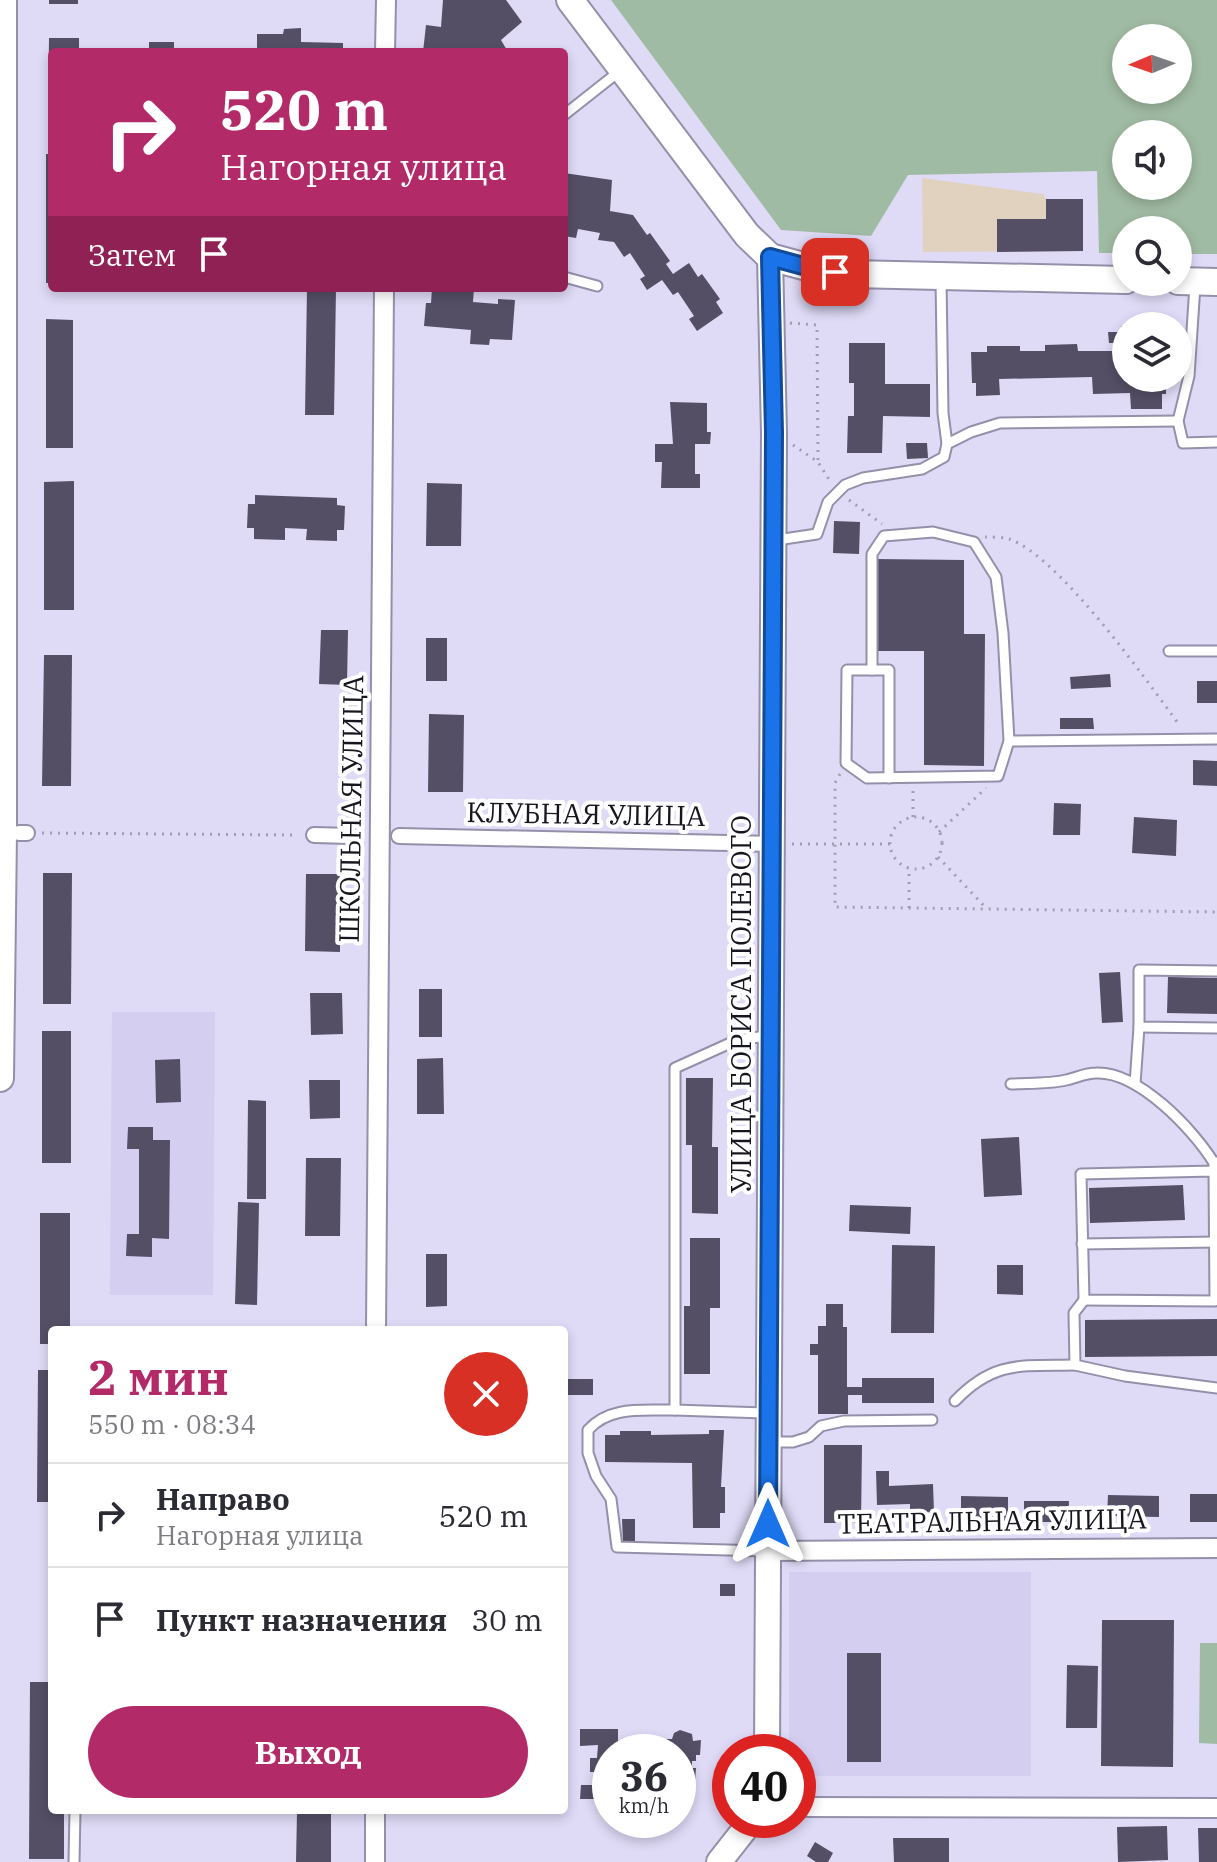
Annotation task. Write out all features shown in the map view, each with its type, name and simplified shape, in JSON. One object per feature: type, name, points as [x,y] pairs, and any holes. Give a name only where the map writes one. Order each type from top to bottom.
[{"type":"main road","points":[[0,1078],[3,0]]},
{"type":"main road","points":[[570,0],[747,235],[770,257],[818,270],[941,277],[1112,280]]},
{"type":"street","points":[[385,48],[386,0]]},
{"type":"street","name":"УЛИЦА БОРИСА ПОЛЕВОГО","points":[[767,1734],[774,433],[770,257]]},
{"type":"street","name":"ШКОЛЬНАЯ УЛИЦА","points":[[376,1326],[384,292]]},
{"type":"street","points":[[314,835],[352,836]]},
{"type":"street","name":"КЛУБНАЯ УЛИЦА","points":[[399,836],[772,844]]},
{"type":"street","name":"ТЕАТРАЛЬНАЯ УЛИЦА","points":[[768,1551],[1217,1548]]},
{"type":"street","points":[[816,1807],[1217,1808]]},
{"type":"street","points":[[375,1814],[375,1862]]},
{"type":"street","points":[[719,1862],[738,1838]]},
{"type":"lane","points":[[568,112],[623,68]]},
{"type":"lane","points":[[773,541],[817,534],[828,502],[845,485],[863,478],[922,469],[944,457],[947,444],[943,413],[941,277]]},
{"type":"lane","points":[[568,278],[597,286]]},
{"type":"lane","points":[[1197,281],[1189,376],[1178,421],[1183,443],[1217,442]]},
{"type":"lane","points":[[947,444],[1000,423],[1178,421]]},
{"type":"lane","points":[[872,670],[872,554],[884,536],[933,532],[974,542],[996,577],[1003,633],[1009,741],[998,776],[913,778],[889,778],[867,778],[846,763],[847,670],[872,670],[889,670],[889,778]]},
{"type":"lane","points":[[1169,651],[1217,651]]},
{"type":"lane","points":[[1009,741],[1217,739]]},
{"type":"lane","points":[[1135,1084],[1139,970],[1217,971]]},
{"type":"lane","points":[[1139,1027],[1217,1028]]},
{"type":"lane","points":[[675,1410],[675,1068],[737,1040],[771,1035]]},
{"type":"lane","points":[[1011,1084],[1064,1081],[1098,1072],[1117,1075],[1135,1084],[1198,1138],[1215,1165],[1215,1301],[1084,1300]]},
{"type":"lane","points":[[1075,1365],[1074,1313],[1084,1300],[1081,1174],[1215,1165]]},
{"type":"lane","points":[[1082,1244],[1216,1242]]},
{"type":"lane","points":[[955,1401],[985,1375],[1001,1368],[1075,1365],[1125,1376],[1217,1388]]},
{"type":"lane","points":[[768,1413],[615,1412],[604,1416],[588,1430],[588,1453],[596,1476],[611,1499],[617,1547],[768,1551]]},
{"type":"lane","points":[[768,1442],[793,1442],[809,1437],[821,1426],[844,1421],[932,1420]]},
{"type":"lane","points":[[74,1862],[75,1814]]},
{"type":"path","points":[[772,322],[817,325],[818,462]]},
{"type":"path","points":[[774,433],[818,462],[837,492],[898,535]]},
{"type":"path","points":[[965,540],[988,537],[1010,539],[1039,558],[1071,588],[1189,739]]},
{"type":"path","points":[[846,763],[835,783],[835,907],[1217,912]]},
{"type":"path","points":[[939,832],[998,776]]},
{"type":"path","points":[[913,778],[913,817]]},
{"type":"path","points":[[913,817],[931,822],[939,832],[942,840],[938,857],[926,867],[909,868],[896,859],[890,844],[899,823],[913,817]]},
{"type":"path","points":[[23,833],[314,835]]},
{"type":"path","points":[[772,844],[890,844]]},
{"type":"path","points":[[938,857],[987,909]]},
{"type":"path","points":[[909,868],[909,908]]},
{"type":"shaded area","points":[[922,178],[1043,194],[1046,199],[1083,199],[1083,251],[923,252]]},
{"type":"shaded area","points":[[112,1012],[215,1012],[213,1295],[110,1295]]},
{"type":"shaded area","points":[[789,1572],[1031,1572],[1031,1776],[816,1776],[816,1734],[789,1734]]},
{"type":"green space","points":[[611,0],[1217,0],[1217,254],[1192,254],[1192,216],[1112,216],[1112,253],[1099,253],[1097,171],[908,175],[871,236],[781,230]]},
{"type":"green space","points":[[1200,1643],[1217,1643],[1217,1744],[1199,1743]]},
{"type":"building","points":[[49,0],[78,0],[78,4],[49,4]]},
{"type":"building","points":[[443,0],[506,0],[522,22],[501,40],[506,48],[423,48],[426,25],[441,27]]},
{"type":"building","points":[[301,28],[301,42],[343,43],[343,48],[257,48],[257,34],[283,34],[284,29]]},
{"type":"building","points":[[49,38],[79,38],[79,48],[49,48]]},
{"type":"building","points":[[149,42],[174,42],[174,48],[149,48]]},
{"type":"building","points":[[46,154],[48,154],[48,283]]},
{"type":"building","points":[[568,174],[612,180],[610,211],[633,215],[670,261],[666,264],[673,274],[689,263],[698,277],[702,274],[720,299],[716,302],[723,313],[697,331],[689,319],[694,316],[678,292],[673,295],[662,280],[647,290],[640,279],[645,276],[630,253],[624,257],[614,242],[598,240],[600,233],[578,229],[576,238],[568,237]]},
{"type":"building","points":[[1046,199],[1083,199],[1083,251],[997,252],[997,219],[1046,219]]},
{"type":"building","points":[[307,292],[336,292],[334,415],[305,415]]},
{"type":"building","points":[[432,292],[474,292],[473,302],[498,304],[498,299],[515,300],[512,340],[490,339],[489,345],[470,344],[471,330],[424,326],[426,303],[431,303]]},
{"type":"building","points":[[46,319],[73,320],[73,448],[46,448]]},
{"type":"building","points":[[849,343],[885,343],[885,384],[930,384],[930,417],[883,416],[882,453],[847,453],[848,416],[854,416],[854,383],[849,383]]},
{"type":"building","points":[[1077,344],[1078,351],[1112,351],[1112,392],[1166,392],[1162,394],[1162,409],[1131,409],[1130,393],[1093,394],[1092,377],[999,379],[1000,395],[976,396],[976,383],[972,383],[971,352],[987,352],[987,346],[1020,346],[1020,351],[1045,351],[1045,345]]},
{"type":"building","points":[[670,402],[707,403],[710,444],[695,444],[695,474],[700,474],[700,488],[661,488],[662,462],[655,462],[655,444],[673,444]]},
{"type":"building","points":[[906,443],[927,443],[928,458],[907,459]]},
{"type":"building","points":[[74,481],[74,610],[44,610],[44,482]]},
{"type":"building","points":[[427,483],[462,484],[461,546],[426,546]]},
{"type":"building","points":[[255,495],[337,498],[337,505],[345,506],[344,530],[337,530],[337,541],[306,540],[307,529],[285,528],[285,540],[254,539],[254,528],[247,528],[248,504],[255,504]]},
{"type":"building","points":[[834,521],[860,522],[859,554],[833,553]]},
{"type":"building","points":[[876,559],[964,560],[964,634],[985,634],[984,766],[924,765],[924,651],[875,651]]},
{"type":"building","points":[[321,630],[348,630],[347,685],[319,684]]},
{"type":"building","points":[[426,638],[447,638],[447,681],[426,681]]},
{"type":"building","points":[[44,655],[72,655],[71,786],[42,786]]},
{"type":"building","points":[[1110,674],[1111,687],[1071,689],[1070,677]]},
{"type":"building","points":[[1197,681],[1217,681],[1217,703],[1197,703]]},
{"type":"building","points":[[429,714],[464,715],[463,792],[428,792]]},
{"type":"building","points":[[1060,718],[1093,718],[1094,729],[1060,729]]},
{"type":"building","points":[[1193,760],[1217,761],[1217,786],[1193,785]]},
{"type":"building","points":[[1054,803],[1081,804],[1080,835],[1053,835]]},
{"type":"building","points":[[1134,817],[1177,820],[1176,856],[1132,853]]},
{"type":"building","points":[[43,873],[72,873],[71,1004],[43,1004]]},
{"type":"building","points":[[306,874],[340,874],[340,952],[305,951]]},
{"type":"building","points":[[1120,972],[1123,1022],[1102,1023],[1099,973]]},
{"type":"building","points":[[1168,977],[1217,978],[1217,1014],[1167,1013]]},
{"type":"building","points":[[419,989],[442,989],[442,1037],[419,1037]]},
{"type":"building","points":[[310,993],[342,993],[343,1034],[311,1035]]},
{"type":"building","points":[[42,1031],[71,1031],[71,1163],[42,1163]]},
{"type":"building","points":[[443,1058],[444,1114],[417,1114],[417,1059]]},
{"type":"building","points":[[180,1059],[181,1102],[156,1103],[155,1060]]},
{"type":"building","points":[[686,1078],[713,1078],[712,1147],[718,1147],[718,1214],[692,1213],[692,1145],[686,1145]]},
{"type":"building","points":[[309,1080],[340,1080],[340,1118],[310,1119]]},
{"type":"building","points":[[248,1100],[266,1101],[266,1199],[247,1199]]},
{"type":"building","points":[[128,1127],[153,1127],[153,1140],[170,1140],[169,1239],[152,1238],[152,1257],[126,1256],[127,1234],[139,1234],[139,1149],[127,1149]]},
{"type":"building","points":[[1019,1137],[1022,1195],[984,1197],[981,1139]]},
{"type":"building","points":[[306,1158],[341,1158],[340,1236],[305,1236]]},
{"type":"building","points":[[1183,1185],[1185,1220],[1090,1223],[1089,1188]]},
{"type":"building","points":[[238,1202],[259,1203],[257,1305],[235,1304]]},
{"type":"building","points":[[850,1205],[911,1207],[910,1234],[849,1231]]},
{"type":"building","points":[[40,1213],[70,1213],[70,1326],[48,1326],[48,1344],[40,1344]]},
{"type":"building","points":[[690,1238],[720,1238],[720,1308],[710,1308],[710,1374],[684,1374],[684,1306],[690,1306]]},
{"type":"building","points":[[892,1245],[935,1246],[934,1333],[891,1333]]},
{"type":"building","points":[[426,1254],[447,1254],[447,1306],[426,1307]]},
{"type":"building","points":[[997,1265],[1023,1265],[1023,1295],[997,1294]]},
{"type":"building","points":[[826,1304],[843,1304],[843,1327],[847,1327],[847,1387],[862,1387],[862,1378],[934,1378],[934,1403],[862,1403],[862,1395],[848,1395],[848,1414],[818,1414],[818,1355],[810,1355],[810,1344],[818,1344],[818,1326],[826,1326]]},
{"type":"building","points":[[1217,1319],[1217,1356],[1085,1357],[1085,1320]]},
{"type":"building","points":[[38,1370],[48,1370],[48,1502],[37,1502]]},
{"type":"building","points":[[568,1379],[593,1379],[593,1395],[568,1395]]},
{"type":"building","points":[[709,1430],[724,1430],[721,1487],[725,1487],[725,1513],[720,1513],[720,1528],[693,1528],[692,1463],[605,1462],[605,1435],[620,1435],[620,1431],[651,1431],[651,1435],[709,1434]]},
{"type":"building","points":[[824,1445],[862,1445],[861,1523],[824,1523]]},
{"type":"building","points":[[876,1471],[889,1471],[889,1486],[933,1484],[934,1512],[910,1513],[910,1504],[877,1505]]},
{"type":"building","points":[[1190,1494],[1217,1494],[1217,1522],[1190,1522]]},
{"type":"building","points":[[1108,1495],[1159,1496],[1159,1517],[1107,1516]]},
{"type":"building","points":[[961,1496],[1008,1497],[1008,1521],[961,1520]]},
{"type":"building","points":[[1024,1501],[1069,1501],[1068,1522],[1024,1522]]},
{"type":"building","points":[[622,1519],[635,1519],[635,1543],[623,1543]]},
{"type":"building","points":[[720,1584],[735,1584],[735,1596],[720,1596]]},
{"type":"building","points":[[1102,1620],[1174,1620],[1173,1767],[1101,1766]]},
{"type":"building","points":[[847,1653],[881,1653],[881,1762],[847,1762]]},
{"type":"building","points":[[1067,1665],[1098,1666],[1097,1728],[1066,1728]]},
{"type":"building","points":[[30,1682],[48,1682],[48,1814],[64,1814],[64,1859],[29,1859]]},
{"type":"building","points":[[580,1729],[618,1729],[618,1734],[592,1734],[592,1745],[580,1746]]},
{"type":"building","points":[[701,1740],[700,1755],[696,1755],[696,1741]]},
{"type":"building","points":[[581,1785],[592,1785],[592,1799],[580,1799]]},
{"type":"building","points":[[297,1814],[331,1814],[331,1862],[296,1862]]},
{"type":"building","points":[[1167,1826],[1168,1860],[1118,1862],[1117,1827]]},
{"type":"building","points":[[1198,1828],[1217,1828],[1217,1862],[1199,1862]]},
{"type":"building","points":[[893,1838],[949,1838],[949,1862],[894,1862]]},
{"type":"building","points":[[815,1842],[833,1853],[828,1862],[816,1862],[807,1856]]},
{"type":"route","points":[[768,1524],[774,433],[770,257],[835,272]]}]
